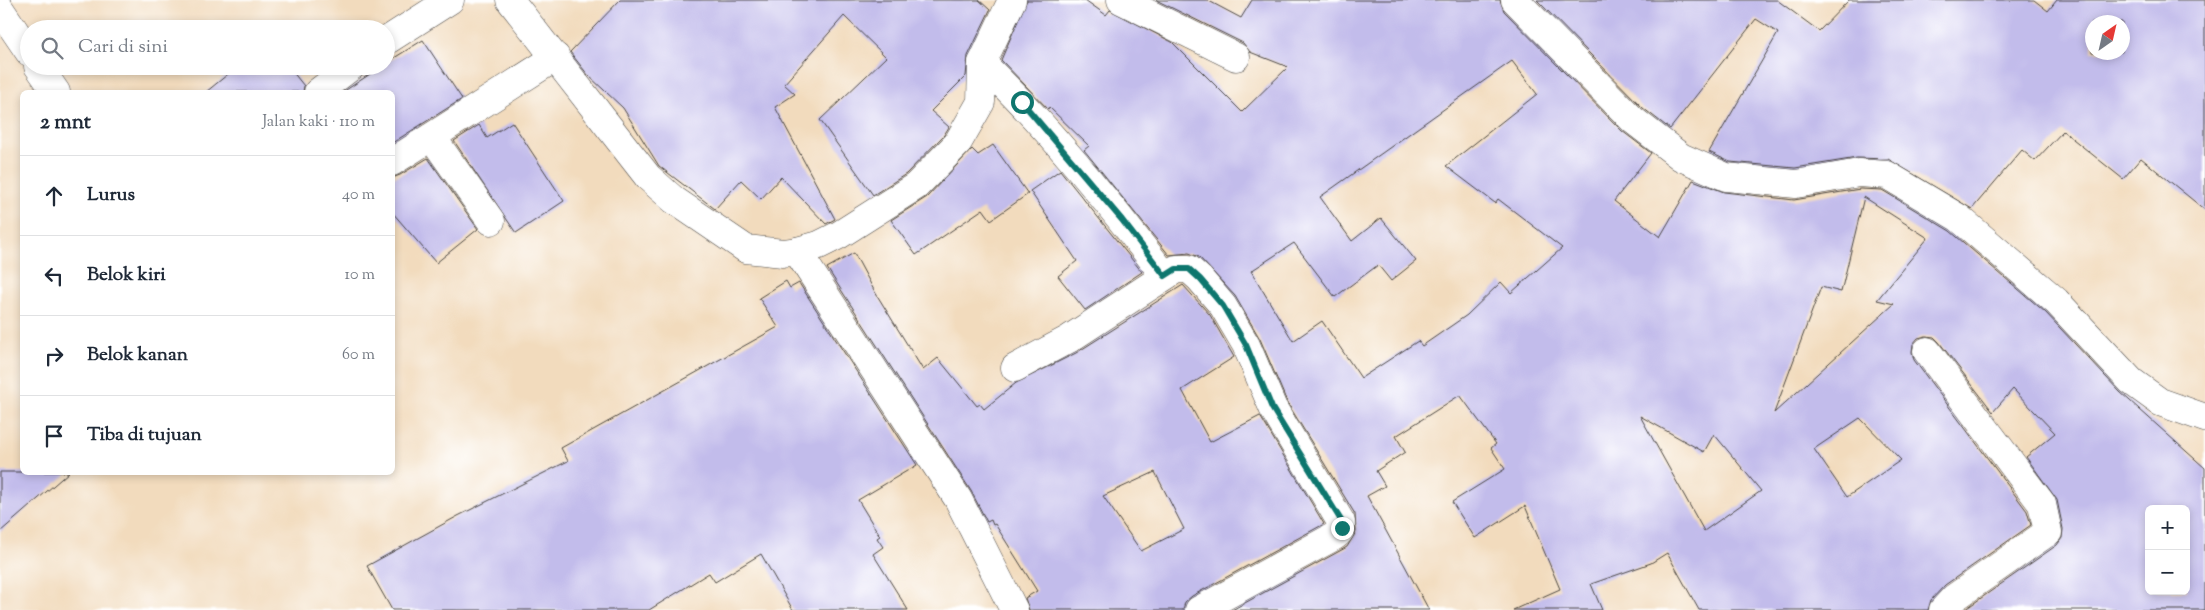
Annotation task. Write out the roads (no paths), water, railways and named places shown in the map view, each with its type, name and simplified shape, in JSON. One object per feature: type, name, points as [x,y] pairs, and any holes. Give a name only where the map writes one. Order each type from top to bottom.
[{"type":"street","points":[[395,35],[450,0]]},
{"type":"street","points":[[510,0],[648,177],[674,200],[746,249],[783,253],[819,245],[839,235],[916,186],[957,144],[981,102],[982,63],[1012,0]]},
{"type":"street","points":[[1121,0],[1236,57]]},
{"type":"street","points":[[1515,0],[1633,120],[1681,157],[1726,177],[1796,184],[1860,173],[1887,175],[1959,218],[2056,301],[2131,381],[2160,402],[2205,418]]},
{"type":"street","points":[[0,9],[20,39]]},
{"type":"street","points":[[395,160],[556,57]]},
{"type":"street","points":[[982,63],[1022,102],[1122,220],[1165,276]]},
{"type":"street","points":[[44,75],[55,90]]},
{"type":"street","points":[[321,90],[340,75]]},
{"type":"street","points":[[432,137],[491,221]]},
{"type":"street","points":[[797,251],[958,499],[1014,610]]},
{"type":"street","points":[[1015,368],[1068,339],[1176,269],[1189,269],[1223,306],[1246,345],[1272,408],[1342,522],[1340,533],[1199,610]]},
{"type":"street","points":[[1927,351],[2042,504],[2048,532],[1954,598],[1943,610]]}]
